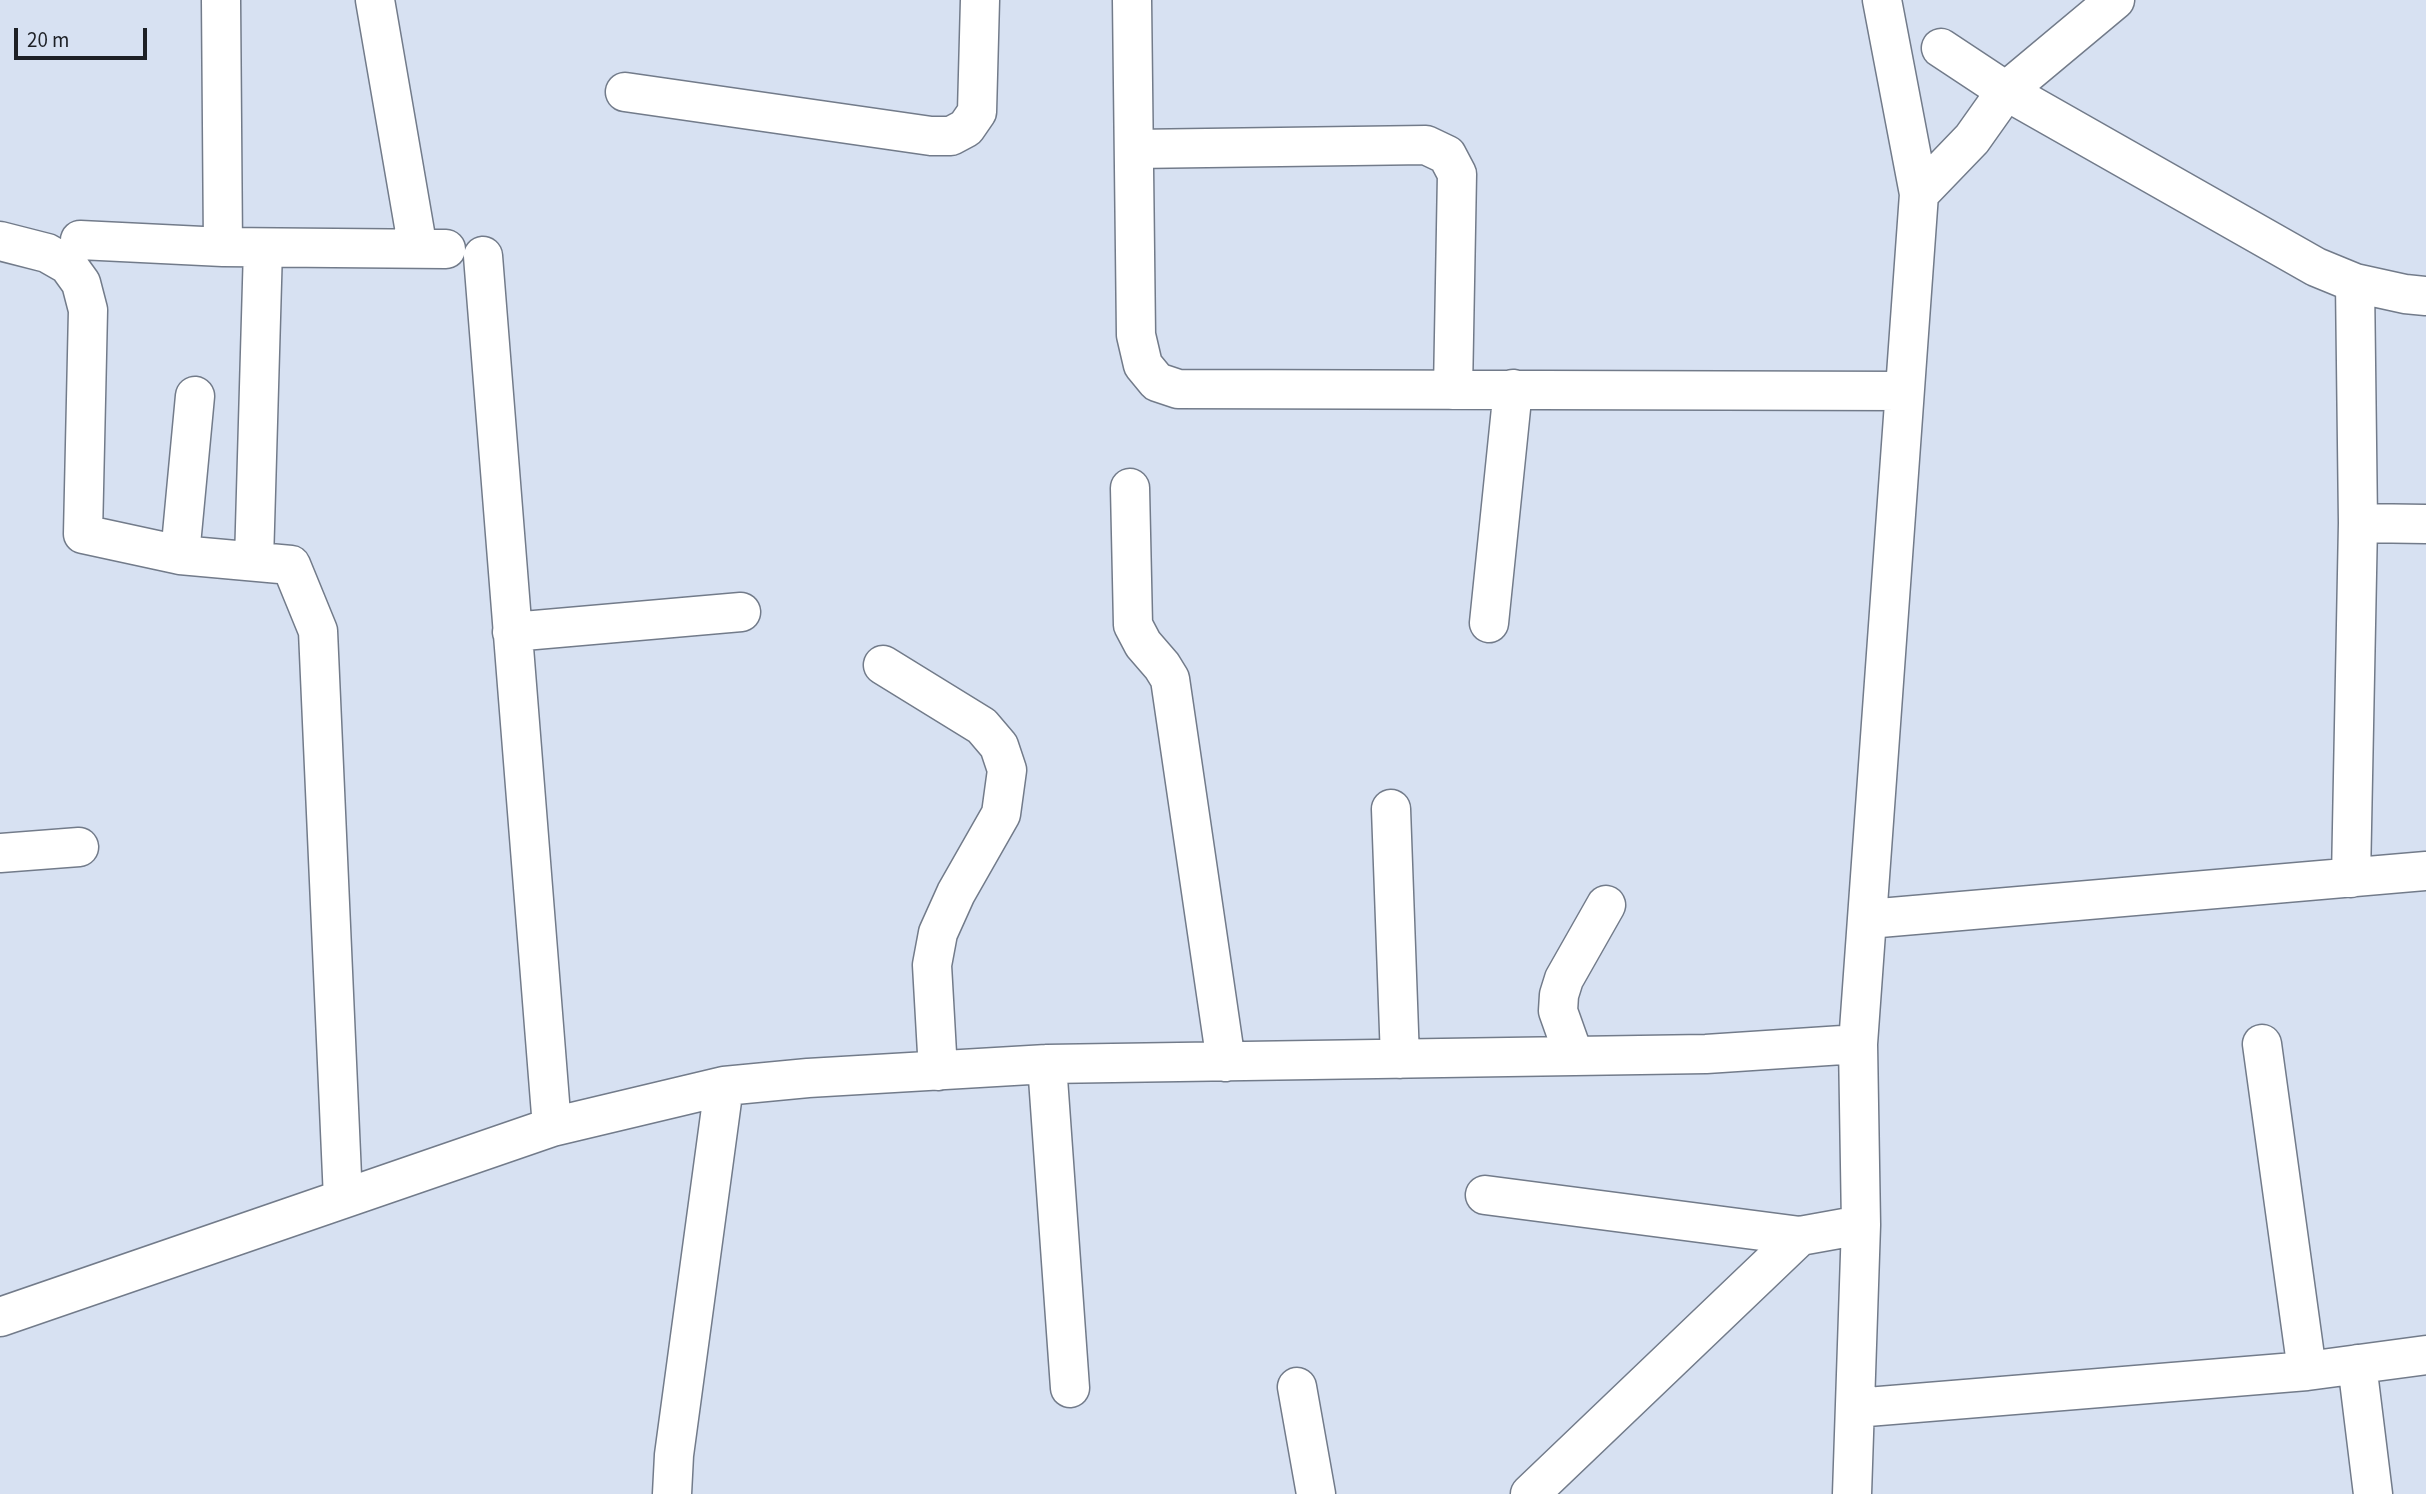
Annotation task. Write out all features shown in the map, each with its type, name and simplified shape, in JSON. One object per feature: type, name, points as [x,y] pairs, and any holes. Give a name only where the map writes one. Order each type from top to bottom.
[{"type":"street","points":[[221,0],[223,247]]},
{"type":"street","points":[[80,240],[263,248],[431,240],[375,0]]},
{"type":"street","points":[[625,92],[931,136],[951,136],[966,128],[977,112],[981,0]]},
{"type":"street","points":[[1132,0],[1136,335],[1143,365],[1157,382],[1178,388],[1905,391]]},
{"type":"street","points":[[1852,1494],[1861,1225],[1858,1044],[1919,194],[1882,0]]},
{"type":"street","points":[[1919,194],[1972,139],[2006,91],[2115,0]]},
{"type":"street","points":[[1941,48],[2006,91],[2316,267],[2355,283],[2426,296]]},
{"type":"street","points":[[1134,149],[1426,145],[1447,155],[1457,174],[1453,390]]},
{"type":"street","points":[[0,241],[47,253],[68,264],[81,283],[88,310],[83,534],[180,555],[291,565],[318,631],[343,1199]]},
{"type":"street","points":[[254,561],[263,248]]},
{"type":"street","points":[[483,256],[552,1127]]},
{"type":"street","points":[[2351,878],[2358,523],[2355,283]]},
{"type":"street","points":[[1489,623],[1513,389]]},
{"type":"street","points":[[180,555],[195,396]]},
{"type":"street","points":[[1130,488],[1133,625],[1143,644],[1170,679],[1226,1062]]},
{"type":"street","points":[[2358,523],[2426,524]]},
{"type":"street","points":[[512,632],[741,612]]},
{"type":"street","points":[[884,665],[982,726],[999,746],[1007,770],[1001,814],[956,893],[938,933],[932,965],[938,1071]]},
{"type":"street","points":[[1391,809],[1400,1059]]},
{"type":"street","points":[[0,853],[79,847]]},
{"type":"street","points":[[1868,929],[2426,871]]},
{"type":"street","points":[[1574,1056],[1558,1011],[1559,995],[1564,979],[1606,905]]},
{"type":"street","points":[[0,1317],[552,1127],[724,1086],[808,1078],[1046,1065],[1706,1054],[1858,1044]]},
{"type":"street","points":[[2262,1044],[2307,1371]]},
{"type":"street","points":[[1046,1065],[1070,1388]]},
{"type":"street","points":[[672,1494],[674,1455],[724,1086]]},
{"type":"street","points":[[1485,1195],[1800,1236],[1861,1225]]},
{"type":"street","points":[[1530,1494],[1800,1236]]},
{"type":"street","points":[[1855,1408],[2307,1371],[2426,1355]]},
{"type":"street","points":[[2357,1364],[2373,1494]]},
{"type":"street","points":[[1297,1387],[1316,1494]]}]
